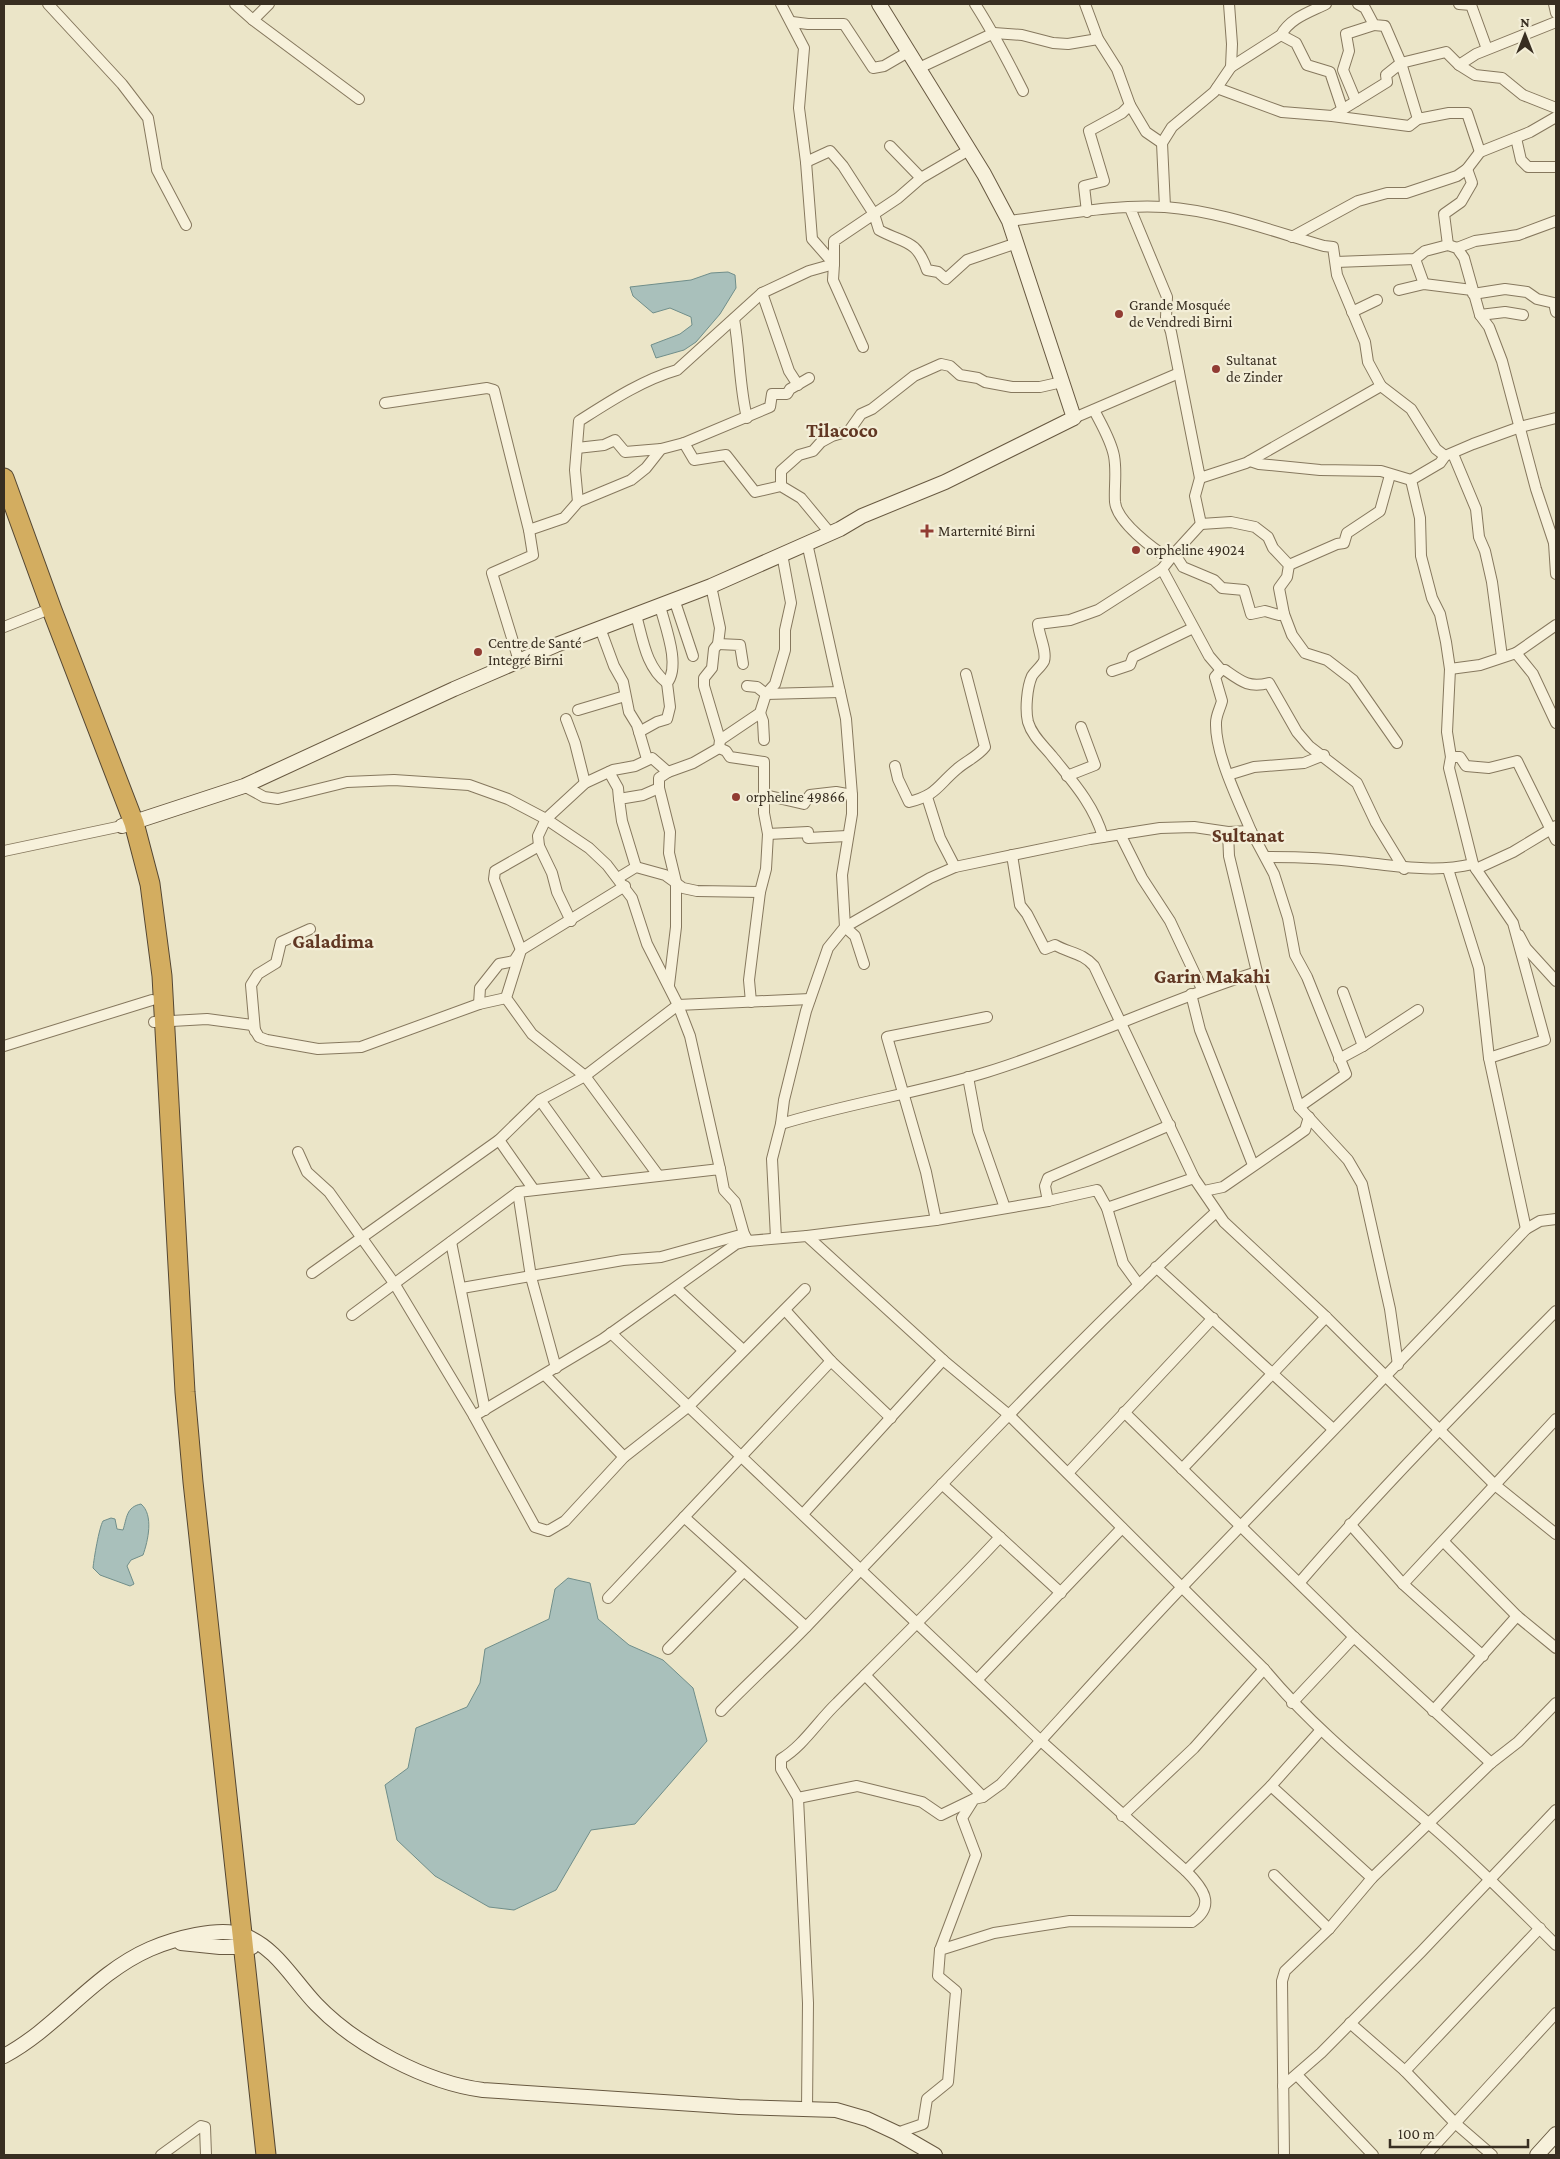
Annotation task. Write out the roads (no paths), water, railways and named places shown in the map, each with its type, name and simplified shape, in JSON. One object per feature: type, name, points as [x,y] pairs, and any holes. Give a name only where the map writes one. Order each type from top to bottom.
[{"type":"highway","points":[[4,478],[128,825],[156,976],[160,1021],[182,1479],[226,1864],[266,2155]]},
{"type":"highway","points":[[4,508],[42,612],[128,825]]},
{"type":"highway","points":[[156,976],[152,1000],[160,1021]]},
{"type":"highway","points":[[236,1940],[257,2155]]},
{"type":"street","points":[[48,4],[122,84],[148,118],[157,170],[186,224]]},
{"type":"street","points":[[234,4],[359,99]]},
{"type":"street","points":[[253,20],[269,4]]},
{"type":"street","points":[[781,4],[804,48],[798,108],[806,162],[812,239],[834,264]]},
{"type":"street","points":[[879,4],[969,150],[1009,220],[1074,418]]},
{"type":"street","points":[[975,4],[994,33],[1003,56],[1023,91]]},
{"type":"street","points":[[1085,4],[1098,40],[1117,69],[1130,105],[1146,132],[1162,143]]},
{"type":"street","points":[[1229,4],[1232,44],[1230,67]]},
{"type":"street","points":[[1165,207],[1162,143],[1172,127],[1188,116],[1216,88],[1230,67],[1281,35],[1286,26],[1295,20],[1326,4]]},
{"type":"street","points":[[1358,4],[1365,8],[1374,25]]},
{"type":"street","points":[[1459,4],[1471,5],[1487,49]]},
{"type":"street","points":[[1554,4],[1556,14]]},
{"type":"street","points":[[792,22],[844,24],[873,68],[884,66],[908,52]]},
{"type":"street","points":[[1459,65],[1487,49],[1556,22]]},
{"type":"street","points":[[1356,101],[1343,70],[1349,51],[1346,34],[1374,25],[1386,26],[1401,63],[1418,119]]},
{"type":"street","points":[[919,68],[994,33],[1022,35],[1053,43],[1068,44],[1098,40]]},
{"type":"street","points":[[1281,35],[1296,43],[1307,65],[1330,72],[1342,108]]},
{"type":"street","points":[[1332,116],[1342,108],[1387,82],[1386,75],[1401,63],[1446,52],[1459,65],[1474,74],[1502,78],[1522,95],[1556,108]]},
{"type":"street","points":[[1216,88],[1282,112],[1332,116],[1409,126],[1418,119],[1449,113],[1467,113],[1480,152]]},
{"type":"street","points":[[1086,212],[1084,186],[1104,182],[1089,131],[1122,113],[1130,105]]},
{"type":"street","points":[[1292,237],[1358,201],[1387,193],[1406,193],[1457,176],[1467,168],[1480,152],[1516,138],[1556,118]]},
{"type":"street","points":[[1516,138],[1521,160],[1528,167],[1556,167]]},
{"type":"street","points":[[890,146],[920,178]]},
{"type":"street","points":[[863,348],[834,280],[834,240],[898,198],[920,178],[969,150]]},
{"type":"street","points":[[806,162],[830,151],[843,166],[874,214],[879,230],[910,242],[924,260],[927,270],[938,272],[946,279],[967,260],[1017,242]]},
{"type":"street","points":[[1467,168],[1472,183],[1461,202],[1444,214],[1452,247],[1464,258],[1480,315],[1489,327],[1502,361],[1536,489],[1555,542],[1556,574]]},
{"type":"street","points":[[1009,220],[1130,208],[1165,207],[1202,212],[1333,247],[1337,275],[1365,342],[1368,362],[1381,386],[1411,410],[1436,449],[1449,455],[1476,509],[1479,538],[1485,551],[1492,582],[1502,657]]},
{"type":"street","points":[[1130,208],[1167,298],[1166,317],[1200,478],[1195,496],[1202,524]]},
{"type":"street","points":[[1336,262],[1415,259],[1425,251],[1452,247],[1475,240],[1518,235],[1556,221]]},
{"type":"street","points":[[1415,259],[1424,284]]},
{"type":"street","points":[[578,502],[575,470],[579,421],[662,374],[677,370],[762,293],[809,271],[834,264]]},
{"type":"street","points":[[1399,290],[1424,284],[1473,292],[1505,289],[1527,292],[1537,299],[1554,303],[1556,312]]},
{"type":"street","points":[[762,293],[789,371],[798,385]]},
{"type":"street","points":[[1352,312],[1377,300]]},
{"type":"street","points":[[1480,315],[1505,312],[1523,314]]},
{"type":"street","points":[[734,319],[739,344],[741,388],[747,418]]},
{"type":"street","points":[[781,486],[781,471],[799,455],[813,451],[821,442],[832,436],[849,431],[861,414],[872,409],[914,376],[933,366],[941,364],[950,366],[960,375],[1012,387],[1040,387],[1062,382]]},
{"type":"street","points":[[4,852],[128,825],[244,786],[519,661],[600,628],[675,602],[830,533],[862,516],[945,482],[1074,418],[1179,373]]},
{"type":"street","points":[[577,448],[604,446],[615,440],[625,452],[661,449],[747,418],[770,406],[772,394],[787,394],[809,378]]},
{"type":"street","points":[[1200,478],[1250,460],[1381,386]]},
{"type":"street","points":[[385,403],[487,388],[494,390],[529,530],[533,555],[492,573],[519,661]]},
{"type":"street","points":[[1094,410],[1114,454],[1117,476],[1115,502],[1118,511],[1130,530],[1138,534],[1153,550],[1172,556],[1183,567],[1214,580],[1222,588],[1244,590],[1251,614],[1265,611],[1279,615],[1284,614]]},
{"type":"street","points":[[1250,460],[1259,464],[1320,470],[1381,471],[1411,480],[1440,463],[1449,455],[1473,444],[1520,427],[1556,418]]},
{"type":"street","points":[[684,442],[694,460],[726,455],[755,492],[781,486],[801,498],[830,533]]},
{"type":"street","points":[[529,530],[564,518],[578,502],[631,480],[646,468],[661,449]]},
{"type":"street","points":[[1289,565],[1337,544],[1344,543],[1347,534],[1380,511],[1390,475]]},
{"type":"street","points":[[1411,480],[1420,518],[1421,556],[1432,598],[1440,614],[1450,669],[1447,732],[1451,757],[1450,768],[1475,866],[1513,923],[1526,948],[1556,981]]},
{"type":"street","points":[[1103,837],[1097,817],[1085,796],[1040,743],[1028,720],[1028,688],[1032,675],[1044,660],[1044,648],[1039,636],[1038,624],[1070,620],[1098,610],[1162,569],[1202,524],[1231,522],[1256,527],[1268,537],[1273,548],[1289,565]]},
{"type":"street","points":[[807,543],[846,719],[852,814],[842,875],[845,926],[855,936],[864,964]]},
{"type":"street","points":[[669,985],[676,927],[676,882],[669,853],[670,832],[659,788],[659,778],[668,772],[693,762],[760,713],[766,694],[775,684],[785,650],[785,630],[791,603],[782,554]]},
{"type":"street","points":[[1289,565],[1287,577],[1279,588],[1284,614],[1292,635],[1305,653],[1328,660],[1353,680],[1397,744]]},
{"type":"street","points":[[1162,569],[1209,656],[1221,670],[1225,670],[1255,687],[1270,683],[1297,732],[1310,746],[1324,755],[1357,783],[1376,823],[1404,868]]},
{"type":"street","points":[[711,586],[720,628],[718,644],[714,649],[712,668],[704,678],[706,698],[720,744],[730,757],[764,762],[764,813],[768,834],[766,869],[760,892],[749,980],[751,1002]]},
{"type":"street","points":[[675,602],[693,656]]},
{"type":"street","points":[[639,732],[657,722],[668,719],[670,707],[668,683],[673,655],[660,606]]},
{"type":"street","points":[[4,627],[42,612]]},
{"type":"street","points":[[636,615],[650,663],[655,672],[668,683]]},
{"type":"street","points":[[1450,669],[1475,666],[1516,653],[1556,625]]},
{"type":"street","points":[[600,628],[614,666],[623,682],[629,712],[639,732],[647,759]]},
{"type":"street","points":[[1112,671],[1130,664],[1133,657],[1193,628]]},
{"type":"street","points":[[718,644],[740,646],[743,664]]},
{"type":"street","points":[[1516,653],[1533,674],[1556,722]]},
{"type":"street","points":[[1221,670],[1216,677],[1222,701],[1217,712],[1216,726],[1228,775],[1251,831],[1267,857],[1288,918],[1295,955],[1307,977],[1345,1076],[1299,1107]]},
{"type":"street","points":[[895,766],[898,780],[909,802],[927,797],[939,789],[955,770],[978,755],[985,747],[966,674]]},
{"type":"street","points":[[746,686],[757,687],[766,694],[840,692]]},
{"type":"street","points":[[578,710],[625,696]]},
{"type":"street","points":[[760,713],[763,721],[764,740]]},
{"type":"street","points":[[566,719],[575,743],[585,783]]},
{"type":"street","points":[[1067,776],[1095,765],[1081,727]]},
{"type":"street","points":[[1228,775],[1254,767],[1304,763],[1324,755]]},
{"type":"street","points":[[1451,757],[1460,757],[1466,766],[1489,768],[1517,760],[1554,828],[1556,840]]},
{"type":"street","points":[[571,921],[539,846],[538,836],[546,818],[585,783],[609,772],[635,766],[647,759],[655,759],[668,772]]},
{"type":"street","points":[[609,772],[618,788],[622,821],[636,867]]},
{"type":"street","points":[[244,786],[264,797],[278,799],[347,782],[394,780],[469,785],[508,799],[546,818],[589,848],[621,882],[637,911],[647,944],[678,1005],[690,1036],[724,1190],[735,1202],[746,1237]]},
{"type":"street","points":[[620,799],[643,795],[659,788]]},
{"type":"street","points":[[765,795],[804,804],[810,795],[836,792],[852,795]]},
{"type":"street","points":[[927,797],[940,838],[955,867]]},
{"type":"street","points":[[776,1238],[772,1159],[781,1124],[784,1100],[810,999],[828,948],[845,926],[930,878],[955,867],[1103,837],[1160,828],[1194,827],[1228,832],[1251,831]]},
{"type":"street","points":[[1267,857],[1299,857],[1358,861],[1404,868],[1448,869],[1475,866],[1513,852],[1554,828]]},
{"type":"street","points":[[768,834],[808,832],[808,838],[847,836]]},
{"type":"street","points":[[1228,832],[1229,856],[1256,972],[1299,1107],[1348,1160],[1362,1184],[1390,1309],[1398,1365]]},
{"type":"street","points":[[1120,834],[1142,878],[1170,921],[1202,989]]},
{"type":"street","points":[[506,998],[521,950],[494,879],[495,871],[539,846]]},
{"type":"street","points":[[1012,855],[1020,905],[1027,914],[1045,949],[1055,945],[1087,958],[1094,966],[1194,1178],[1224,1222],[1326,1316],[1494,1485],[1556,1534]]},
{"type":"street","points":[[636,867],[660,873],[683,888],[696,891],[760,892]]},
{"type":"street","points":[[479,1004],[480,988],[499,964],[514,961],[521,950],[571,921],[621,882],[636,867]]},
{"type":"street","points":[[1448,869],[1479,968],[1489,1058],[1526,1229]]},
{"type":"street","points":[[1489,1058],[1545,1040],[1513,923]]},
{"type":"street","points":[[255,1031],[251,984],[258,974],[276,963],[281,942],[310,929]]},
{"type":"street","points":[[781,1124],[993,1070],[1202,989],[1256,972]]},
{"type":"street","points":[[1343,992],[1363,1046]]},
{"type":"street","points":[[1191,994],[1200,1030],[1253,1165]]},
{"type":"street","points":[[160,1021],[207,1018],[252,1025],[260,1037],[267,1040],[288,1042],[307,1047],[361,1047],[479,1004],[506,998]]},
{"type":"street","points":[[506,998],[532,1034],[584,1076],[658,1175]]},
{"type":"street","points":[[312,1273],[499,1140],[540,1100],[584,1076],[678,1005],[810,999]]},
{"type":"street","points":[[4,1046],[152,1000]]},
{"type":"street","points":[[1339,1059],[1363,1046],[1418,1010]]},
{"type":"street","points":[[936,1220],[926,1172],[887,1037],[987,1016]]},
{"type":"street","points":[[968,1077],[978,1131],[1005,1208]]},
{"type":"street","points":[[540,1100],[599,1182]]},
{"type":"street","points":[[1204,1191],[1223,1187],[1304,1130],[1308,1117]]},
{"type":"street","points":[[1048,1202],[1045,1183],[1048,1178],[1170,1125]]},
{"type":"street","points":[[499,1140],[534,1190]]},
{"type":"street","points":[[298,1152],[307,1172],[329,1192],[394,1283],[474,1416],[535,1527],[548,1531],[565,1521],[624,1457],[689,1406],[805,1289]]},
{"type":"street","points":[[352,1315],[518,1192],[720,1169]]},
{"type":"street","points":[[1107,1208],[1194,1178]]},
{"type":"street","points":[[462,1288],[623,1260],[661,1257],[746,1237],[808,1236],[936,1220],[1048,1202],[1097,1190],[1101,1194],[1107,1208],[1123,1263],[1139,1285]]},
{"type":"street","points":[[518,1192],[532,1276],[556,1368]]},
{"type":"street","points":[[721,1711],[806,1627],[1008,1415],[1156,1267],[1216,1212]]},
{"type":"street","points":[[798,1798],[858,1786],[922,1802],[940,1815],[978,1798],[1001,1784],[1240,1526],[1333,1429],[1387,1377],[1526,1229],[1540,1221],[1556,1219]]},
{"type":"street","points":[[808,1236],[943,1360],[1008,1415],[1264,1669],[1292,1703],[1320,1731],[1490,1880],[1556,1945]]},
{"type":"street","points":[[474,1416],[545,1375],[611,1332],[746,1237]]},
{"type":"street","points":[[451,1242],[462,1288],[485,1410]]},
{"type":"street","points":[[1156,1267],[1333,1429]]},
{"type":"street","points":[[676,1288],[743,1350]]},
{"type":"street","points":[[785,1310],[831,1361],[890,1418]]},
{"type":"street","points":[[1300,1582],[1350,1524],[1556,1311]]},
{"type":"street","points":[[1182,1469],[1274,1374],[1326,1316]]},
{"type":"street","points":[[1068,1473],[1213,1318]]},
{"type":"street","points":[[611,1332],[1041,1741],[1122,1816],[1186,1871],[1202,1891],[1206,1901],[1200,1917],[1192,1922],[1070,1921],[994,1933],[940,1950]]},
{"type":"street","points":[[803,1514],[943,1360]]},
{"type":"street","points":[[608,1598],[831,1361]]},
{"type":"street","points":[[545,1375],[624,1457]]},
{"type":"street","points":[[1124,1412],[1300,1582],[1354,1637],[1491,1763]]},
{"type":"street","points":[[1403,1584],[1444,1542],[1556,1418]]},
{"type":"street","points":[[942,1484],[1061,1593]]},
{"type":"street","points":[[684,1516],[743,1572],[806,1627]]},
{"type":"street","points":[[1350,1524],[1403,1584],[1483,1656]]},
{"type":"street","points":[[977,1680],[1122,1528]]},
{"type":"street","points":[[807,2110],[808,2003],[798,1798],[781,1769],[781,1759],[792,1753],[829,1711],[918,1624],[1000,1538]]},
{"type":"street","points":[[1444,1542],[1518,1616],[1556,1648]]},
{"type":"street","points":[[668,1649],[743,1572]]},
{"type":"street","points":[[1433,1711],[1518,1616]]},
{"type":"street","points":[[1292,1703],[1354,1637]]},
{"type":"street","points":[[1122,1816],[1194,1748],[1264,1669]]},
{"type":"street","points":[[865,1675],[978,1798]]},
{"type":"street","points":[[1284,2155],[1283,1975],[1329,1929],[1372,1878],[1491,1763],[1518,1742],[1556,1703]]},
{"type":"street","points":[[1186,1871],[1271,1786],[1320,1731]]},
{"type":"street","points":[[1271,1786],[1372,1878]]},
{"type":"street","points":[[897,2133],[923,2124],[927,2099],[948,2082],[956,1991],[938,1976],[940,1950],[976,1855],[962,1818],[978,1798]]},
{"type":"street","points":[[1283,2086],[1297,2076],[1555,1815]]},
{"type":"street","points":[[1274,1875],[1329,1929]]},
{"type":"street","points":[[1405,2071],[1540,1928]]},
{"type":"street","points":[[4,2056],[25,2045],[90,1988],[124,1962],[168,1942],[209,1933],[262,1947],[282,1962],[317,2005],[352,2034],[390,2057],[455,2085],[482,2090],[850,2112],[897,2133],[935,2155]]},
{"type":"street","points":[[1426,2155],[1556,2013]]},
{"type":"street","points":[[1350,2023],[1405,2071],[1455,2123],[1492,2155]]},
{"type":"street","points":[[1297,2076],[1373,2155]]},
{"type":"street","points":[[161,2155],[202,2126],[207,2131],[206,2155]]},
{"type":"street","points":[[1537,2155],[1556,2134]]},
{"type":"water","points":[[728,272],[735,275],[736,288],[720,314],[696,342],[684,350],[656,358],[651,345],[680,334],[692,325],[691,317],[670,308],[653,313],[633,296],[630,287],[691,280],[711,273]]},
{"type":"water","points":[[141,1504],[148,1515],[148,1536],[143,1555],[131,1560],[127,1566],[134,1584],[130,1586],[100,1575],[93,1568],[98,1536],[103,1521],[111,1518],[115,1519],[117,1529],[123,1530],[130,1510],[136,1505]]},
{"type":"water","points":[[568,1578],[590,1583],[598,1619],[629,1645],[663,1660],[693,1688],[707,1741],[635,1824],[591,1830],[556,1890],[514,1910],[489,1907],[435,1876],[397,1840],[385,1785],[408,1768],[416,1728],[467,1707],[480,1683],[485,1649],[549,1619],[555,1589]]},
{"type":"place","name":"Grande Mosquée de Vendredi Birni","points":[[1119,314]]},
{"type":"place","name":"Sultanat de Zinder","points":[[1216,369]]},
{"type":"place","name":"Marternité Birni","points":[[927,531]]},
{"type":"place","name":"orpheline 49024","points":[[1136,550]]},
{"type":"place","name":"Centre de Santé Integré Birni","points":[[478,652]]},
{"type":"place","name":"orpheline 49866","points":[[736,797]]},
{"type":"district","name":"Tilacoco","points":[[842,430]]},
{"type":"district","name":"Sultanat","points":[[1248,835]]},
{"type":"district","name":"Galadima","points":[[333,941]]},
{"type":"district","name":"Garin Makahi","points":[[1212,976]]}]
